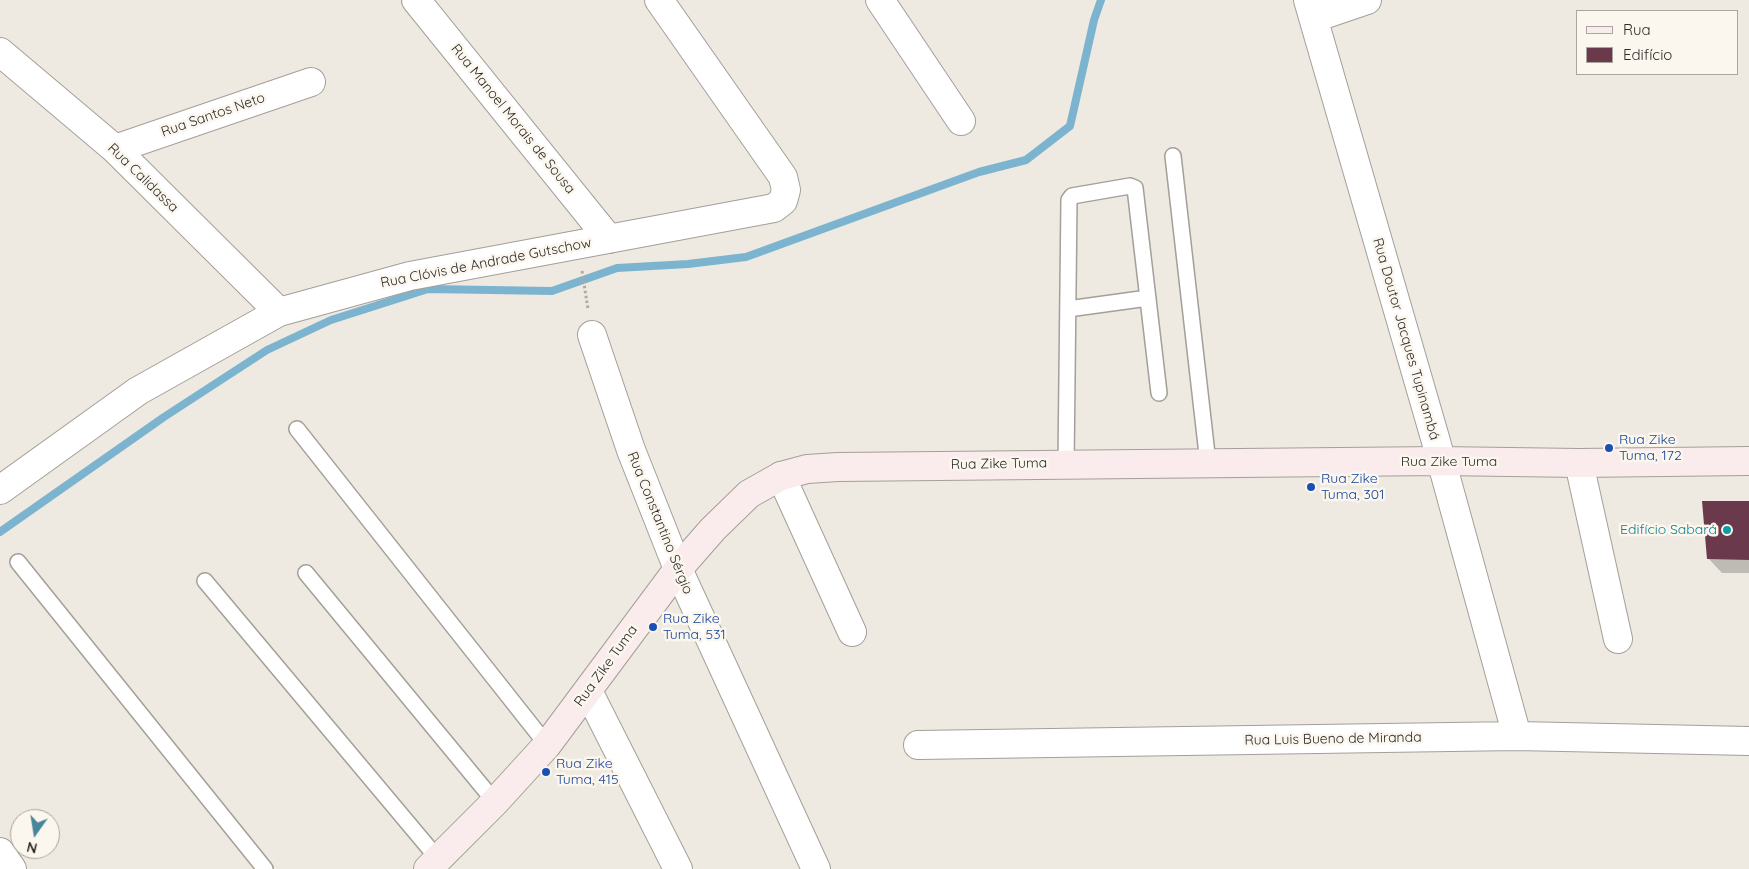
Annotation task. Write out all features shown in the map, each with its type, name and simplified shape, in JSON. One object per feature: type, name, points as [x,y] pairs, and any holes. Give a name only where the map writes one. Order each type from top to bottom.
[{"type":"street","name":"Rua Manoel Morais de Sousa","points":[[416,0],[609,239]]},
{"type":"street","name":"Rua Clóvis de Andrade Gutschow","points":[[0,490],[138,392],[279,312],[410,276],[774,208],[783,201],[786,190],[782,177],[658,0]]},
{"type":"street","points":[[880,0],[961,121]]},
{"type":"street","points":[[1311,9],[1367,0]]},
{"type":"street","name":"Rua Doutor Jacques Tupinambá","points":[[1311,9],[1517,736]]},
{"type":"street","name":"Rua Calidassa","points":[[0,52],[115,149],[279,312]]},
{"type":"street","name":"Rua Santos Neto","points":[[115,149],[311,82]]},
{"type":"street","name":"Rua Constantino Sérgio","points":[[592,335],[630,450],[678,569],[816,869]]},
{"type":"street","name":"Rua Zike Tuma","points":[[434,865],[546,746],[678,569],[713,529],[749,494],[781,476],[807,470],[838,467],[1440,461],[1579,463],[1749,461]]},
{"type":"street","points":[[1579,463],[1618,639]]},
{"type":"street","points":[[781,476],[852,632]]},
{"type":"street","points":[[588,691],[678,869]]},
{"type":"street","name":"Rua Luis Bueno de Miranda","points":[[918,745],[1517,736],[1749,742]]},
{"type":"street","points":[[0,852],[12,869]]},
{"type":"lane","points":[[1173,156],[1208,463]]},
{"type":"lane","points":[[1066,464],[1069,200],[1072,196],[1130,186],[1135,188],[1159,394]]},
{"type":"lane","points":[[1068,309],[1148,298]]},
{"type":"lane","points":[[297,430],[546,746]]},
{"type":"lane","points":[[18,562],[265,869]]},
{"type":"lane","points":[[306,573],[495,802]]},
{"type":"lane","points":[[205,582],[434,865]]},
{"type":"path","points":[[581,264],[592,335]]},
{"type":"building","name":"Edifício Sabará","points":[[1702,501],[1749,501],[1749,560],[1707,559]]},
{"type":"waterway","points":[[0,532],[164,417],[267,350],[331,320],[428,289],[552,291],[617,268],[688,264],[746,257],[979,172],[1026,160],[1070,126],[1094,20],[1101,0]]},
{"type":"place","name":"Rua Zike Tuma, 172","points":[[1609,448]]},
{"type":"place","name":"Rua Zike Tuma, 301","points":[[1311,487]]},
{"type":"place","name":"Edifício Sabará","points":[[1727,530]]},
{"type":"place","name":"Rua Zike Tuma, 531","points":[[653,627]]},
{"type":"place","name":"Rua Zike Tuma, 415","points":[[546,772]]}]
